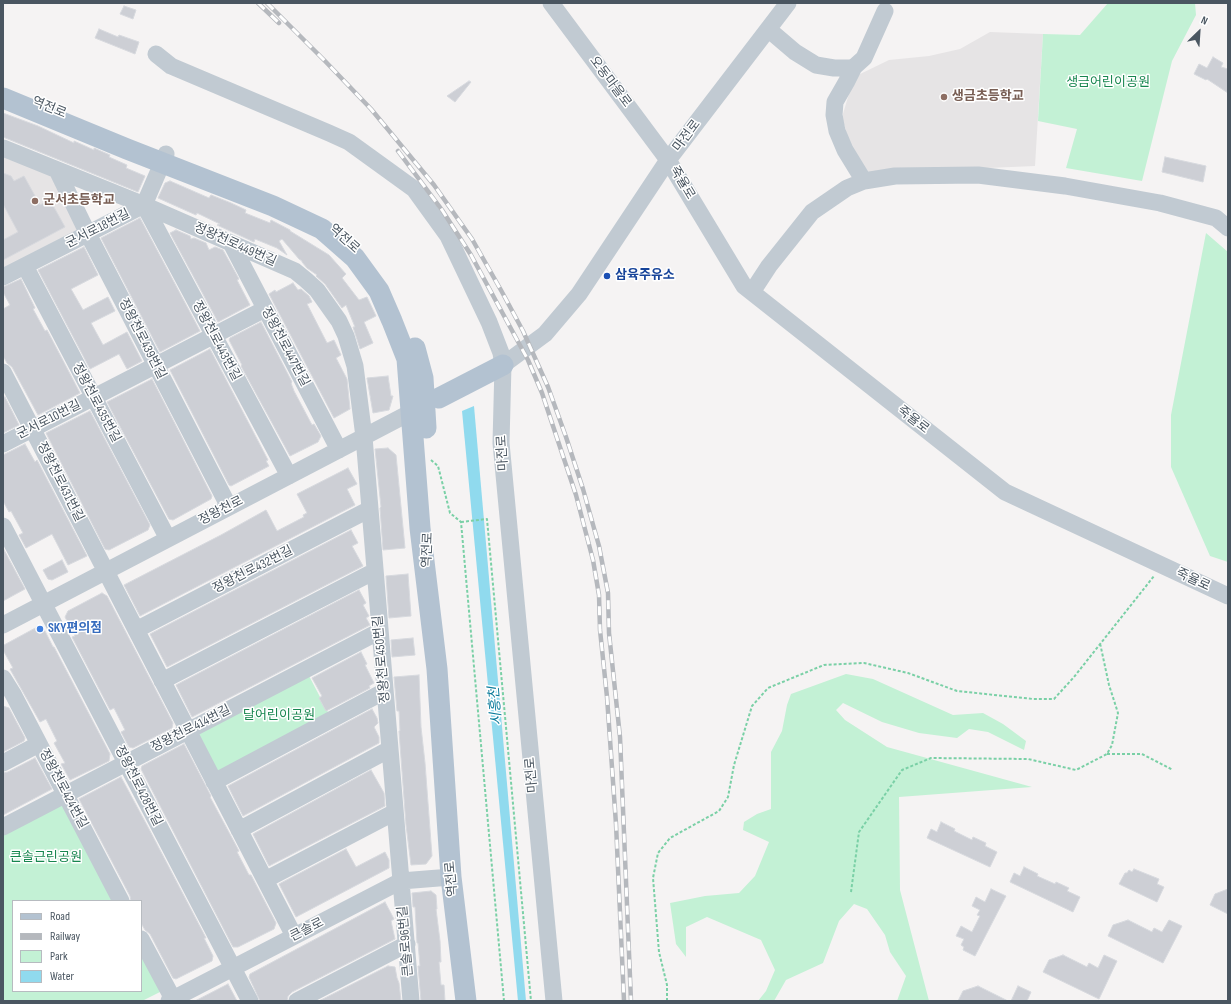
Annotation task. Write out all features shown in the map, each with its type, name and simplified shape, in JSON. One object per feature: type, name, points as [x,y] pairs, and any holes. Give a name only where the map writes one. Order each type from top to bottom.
[{"type":"main road","name":"역전로","points":[[3,89],[164,158]]},
{"type":"main road","name":"역전로","points":[[3,98],[164,158],[280,199],[319,218],[337,231],[376,271],[393,295],[414,342],[423,378],[430,489],[427,589]]},
{"type":"main road","points":[[425,405],[504,365]]},
{"type":"main road","name":"역전로","points":[[425,405],[420,528],[437,669],[451,877],[466,1001]]},
{"type":"street","name":"오동마을로","points":[[551,3],[668,160]]},
{"type":"street","name":"마전로","points":[[554,1001],[501,443],[504,365],[545,334],[579,294],[668,160],[788,3]]},
{"type":"street","points":[[768,29],[795,52],[816,65],[834,68],[850,68],[861,62],[866,54],[885,11]]},
{"type":"street","points":[[156,54],[170,66],[349,142],[414,189],[448,236],[489,322],[504,365]]},
{"type":"street","points":[[854,67],[835,102],[834,115],[837,131],[845,150],[864,181]]},
{"type":"street","name":"정왕천로449번길","points":[[3,148],[144,205],[295,271],[317,290],[336,316],[346,336],[356,366],[364,437]]},
{"type":"street","name":"군서로18번길","points":[[3,277],[144,205],[164,158]]},
{"type":"street","name":"죽율로","points":[[668,160],[744,286],[1005,492],[1228,596]]},
{"type":"street","name":"정왕천로439번길","points":[[57,170],[88,234],[229,507]]},
{"type":"street","points":[[752,292],[769,266],[812,212],[847,188],[864,181],[914,175],[978,175],[1065,186],[1160,203],[1216,218],[1228,228]]},
{"type":"street","name":"정왕천로443번길","points":[[144,205],[289,476]]},
{"type":"street","name":"정왕천로447번길","points":[[231,243],[339,450]]},
{"type":"street","name":"정왕천로435번길","points":[[25,266],[168,539]]},
{"type":"street","name":"군서로10번길","points":[[3,444],[265,309]]},
{"type":"street","name":"정왕천로431번길","points":[[3,372],[106,571]]},
{"type":"street","name":"정왕천로","points":[[3,625],[425,405]]},
{"type":"street","name":"정왕천로450번길","points":[[364,437],[401,881]]},
{"type":"street","name":"정왕천로432번길","points":[[136,630],[370,509]]},
{"type":"street","name":"정왕천로428번길","points":[[3,526],[250,1001]]},
{"type":"street","points":[[106,571],[294,936]]},
{"type":"street","points":[[162,681],[375,571]]},
{"type":"street","name":"정왕천로414번길","points":[[3,827],[380,630]]},
{"type":"street","name":"정왕천로424번길","points":[[3,678],[8,696],[39,744],[120,900]]},
{"type":"street","points":[[214,782],[385,691]]},
{"type":"street","points":[[3,763],[39,744]]},
{"type":"street","points":[[239,830],[390,749]]},
{"type":"street","points":[[265,880],[395,812]]},
{"type":"street","name":"큰솔로","points":[[171,1000],[401,881],[451,877]]},
{"type":"street","name":"큰솔로96번길","points":[[401,881],[411,1001]]},
{"type":"street","points":[[142,941],[171,1000]]},
{"type":"street","points":[[297,1001],[407,944]]},
{"type":"path","points":[[428,458],[438,466],[450,513],[461,522],[504,1001]]},
{"type":"path","points":[[461,522],[487,519],[531,1001]]},
{"type":"path","points":[[667,1001],[667,985],[659,952],[653,878],[658,853],[670,838],[719,811],[728,797],[734,764],[752,706],[768,688],[824,666],[864,663],[908,673],[958,691],[1033,699],[1054,699],[1162,566]]},
{"type":"path","points":[[1100,643],[1118,713],[1112,745],[1106,754]]},
{"type":"path","points":[[851,892],[859,832],[902,770],[931,758],[1028,759],[1076,770],[1106,754],[1142,754],[1173,770]]},
{"type":"shaded area","name":"생금초등학교","points":[[990,32],[1043,34],[1035,166],[869,173],[850,146],[842,117],[854,77],[889,60],[929,56],[960,49]]},
{"type":"shaded area","name":"군서초등학교","points":[[3,153],[53,173],[83,230],[3,271]]},
{"type":"green space","name":"생금어린이공원","points":[[1108,3],[1195,3],[1196,15],[1172,61],[1142,181],[1066,168],[1077,129],[1038,121],[1043,34],[1080,35]]},
{"type":"green space","points":[[1206,233],[1228,252],[1228,562],[1210,556],[1171,467],[1171,415]]},
{"type":"green space","name":"달어린이공원","points":[[308,674],[330,716],[218,774],[196,732]]},
{"type":"green space","points":[[846,674],[873,679],[953,715],[983,713],[1003,724],[1026,741],[1024,750],[988,732],[969,729],[957,738],[919,733],[882,722],[843,703],[836,710],[845,720],[887,747],[1032,787],[899,797],[900,890],[929,1001],[897,1001],[906,976],[890,952],[885,935],[867,909],[854,904],[839,921],[823,963],[786,980],[774,1001],[758,1001],[766,991],[775,970],[761,940],[707,917],[686,927],[686,957],[676,944],[670,903],[705,896],[739,893],[755,876],[769,842],[743,830],[744,822],[757,814],[771,809],[771,752],[782,731],[787,705],[791,694]]},
{"type":"green space","name":"큰솔근린공원","points":[[63,798],[115,900],[12,900],[12,992],[142,992],[142,952],[162,991],[142,1001],[3,1001],[3,830]]},
{"type":"water","name":"시흥천","points":[[474,406],[526,1001],[518,1001],[462,411]]},
{"type":"building","points":[[124,6],[136,10],[133,19],[120,14]]},
{"type":"building","points":[[99,29],[118,37],[119,35],[139,42],[135,54],[95,38]]},
{"type":"building","points":[[1213,57],[1223,63],[1221,67],[1228,69],[1228,93],[1207,79],[1206,80],[1194,74],[1199,64],[1207,68]]},
{"type":"building","points":[[469,81],[471,82],[455,102],[447,96]]},
{"type":"building","points":[[3,113],[38,126],[74,143],[74,141],[110,155],[109,157],[127,165],[126,168],[145,176],[138,192],[3,137]]},
{"type":"building","points":[[1165,157],[1206,166],[1203,182],[1162,172]]},
{"type":"building","points":[[3,173],[11,176],[14,181],[24,176],[40,205],[50,200],[65,227],[3,260],[3,240],[18,232],[3,204]]},
{"type":"building","points":[[170,181],[209,198],[211,195],[231,203],[246,210],[245,213],[270,223],[271,220],[290,230],[329,255],[346,274],[342,278],[359,300],[367,297],[376,316],[364,322],[373,343],[360,349],[353,327],[355,327],[346,305],[342,308],[325,284],[316,276],[317,275],[307,268],[282,239],[279,241],[287,255],[277,248],[255,239],[254,242],[217,225],[220,224],[197,213],[196,215],[158,198],[165,183]]},
{"type":"building","points":[[140,218],[200,331],[160,352],[101,238]]},
{"type":"building","points":[[176,230],[190,236],[191,239],[194,238],[206,243],[209,250],[215,247],[223,250],[239,279],[237,280],[250,305],[218,322],[170,233]]},
{"type":"building","points":[[84,247],[98,275],[71,289],[83,310],[108,297],[115,311],[91,323],[103,345],[127,332],[142,361],[127,369],[119,354],[90,369],[38,270]]},
{"type":"building","points":[[21,279],[35,308],[33,309],[45,331],[47,330],[80,393],[38,415],[12,367],[7,363],[3,356],[3,309],[10,305],[3,292],[3,287]]},
{"type":"building","points":[[293,283],[298,290],[301,289],[309,296],[312,302],[307,304],[327,343],[334,340],[341,355],[336,358],[347,379],[350,409],[334,418],[269,294]]},
{"type":"building","points":[[261,322],[292,382],[294,391],[312,425],[314,424],[321,436],[318,442],[290,456],[241,366],[242,365],[229,340],[230,338]]},
{"type":"building","points":[[210,349],[268,460],[266,461],[269,466],[231,486],[229,485],[170,370]]},
{"type":"building","points":[[388,376],[391,396],[393,396],[389,410],[373,413],[367,378]]},
{"type":"building","points":[[152,379],[212,496],[211,499],[173,520],[169,519],[107,402]]},
{"type":"building","points":[[5,397],[19,425],[3,433],[3,398]]},
{"type":"building","points":[[90,411],[150,525],[148,530],[109,550],[105,549],[46,433]]},
{"type":"building","points":[[25,444],[35,462],[37,460],[87,556],[68,565],[52,534],[26,548],[19,535],[23,533],[11,511],[9,512],[3,501],[3,455]]},
{"type":"building","points":[[388,448],[396,455],[405,548],[383,550],[381,507],[375,449]]},
{"type":"building","points":[[348,468],[357,484],[347,489],[355,505],[140,616],[124,585],[266,510],[277,531],[304,517],[303,515],[307,513],[297,494]]},
{"type":"building","points":[[351,530],[358,543],[352,546],[363,566],[167,667],[150,634]]},
{"type":"building","points":[[3,548],[25,589],[3,601]]},
{"type":"building","points":[[62,560],[68,572],[52,580],[48,579],[43,570]]},
{"type":"building","points":[[408,574],[411,616],[389,618],[386,576]]},
{"type":"building","points":[[359,590],[366,603],[363,605],[369,616],[366,618],[370,625],[192,717],[176,685]]},
{"type":"building","points":[[102,593],[107,596],[173,723],[172,728],[133,748],[129,747],[121,732],[125,730],[114,708],[110,710],[72,637],[75,636],[65,617],[68,611]]},
{"type":"building","points":[[39,626],[43,627],[110,754],[109,761],[70,780],[61,764],[65,763],[54,743],[57,741],[46,719],[40,722],[10,669],[13,668],[3,650],[4,645]]},
{"type":"building","points":[[413,638],[415,655],[392,657],[391,640]]},
{"type":"building","points":[[361,652],[367,664],[365,665],[374,683],[369,686],[370,688],[326,711],[319,698],[322,696],[312,678]]},
{"type":"building","points":[[419,675],[421,727],[432,856],[426,864],[411,865],[406,825],[399,731],[399,711],[397,711],[394,677]]},
{"type":"building","points":[[3,706],[9,708],[25,738],[24,741],[3,752]]},
{"type":"building","points":[[372,709],[377,718],[378,723],[374,727],[379,737],[379,743],[243,816],[228,786]]},
{"type":"building","points":[[184,744],[239,851],[237,852],[276,923],[274,929],[238,947],[233,947],[141,769],[142,766]]},
{"type":"building","points":[[35,758],[52,789],[3,815],[3,773],[8,772]]},
{"type":"building","points":[[371,770],[384,793],[385,806],[269,866],[253,834]]},
{"type":"building","points":[[121,777],[206,938],[204,938],[213,956],[212,961],[176,979],[173,978],[150,934],[142,925],[142,900],[131,900],[79,799]]},
{"type":"building","points":[[941,822],[955,829],[954,831],[972,840],[973,837],[986,843],[985,846],[997,852],[990,867],[927,838],[931,829],[937,832]]},
{"type":"building","points":[[346,849],[356,867],[385,852],[389,860],[389,868],[296,917],[279,884]]},
{"type":"building","points":[[1024,867],[1038,874],[1037,876],[1069,888],[1067,891],[1080,897],[1073,912],[1010,882],[1014,873],[1020,876]]},
{"type":"building","points":[[1134,869],[1159,879],[1157,884],[1164,887],[1157,902],[1119,884],[1125,873],[1129,870],[1132,872]]},
{"type":"building","points":[[991,889],[1006,896],[975,956],[963,950],[964,947],[961,945],[964,939],[956,936],[961,926],[972,932],[980,916],[977,915],[980,910],[972,906],[976,897],[985,902]]},
{"type":"building","points":[[1228,889],[1228,914],[1210,905],[1215,894]]},
{"type":"building","points":[[431,891],[436,895],[441,962],[439,962],[441,985],[444,985],[445,1001],[421,1001],[418,966],[420,966],[415,907],[413,907],[412,893]]},
{"type":"building","points":[[385,902],[394,919],[391,921],[395,939],[292,992],[288,996],[287,1001],[260,1001],[249,977],[250,974]]},
{"type":"building","points":[[1128,920],[1152,932],[1154,928],[1162,932],[1169,920],[1182,926],[1163,963],[1108,936],[1113,925]]},
{"type":"building","points":[[1063,955],[1087,967],[1089,963],[1098,968],[1104,955],[1117,961],[1099,999],[1043,972],[1049,960]]},
{"type":"building","points":[[388,966],[395,967],[401,1001],[319,1001]]},
{"type":"building","points":[[228,984],[237,1001],[195,1001]]},
{"type":"building","points":[[978,986],[1008,1001],[958,1001],[963,991]]},
{"type":"building","points":[[1018,986],[1031,992],[1027,1001],[1011,1001]]},
{"type":"railway","points":[[258,3],[279,23]]},
{"type":"railway","points":[[267,3],[371,109],[434,185],[472,239],[502,292],[523,331],[548,387],[583,489],[599,546],[608,593],[609,633],[620,737],[631,1001]]},
{"type":"railway","points":[[398,151],[442,210],[471,255],[528,360],[542,393],[576,495],[593,560],[599,595],[600,630],[607,697],[616,824],[624,1001]]},
{"type":"place","name":"생금초등학교","points":[[944,97]]},
{"type":"place","name":"군서초등학교","points":[[35,201]]},
{"type":"place","name":"삼육주유소","points":[[607,276]]},
{"type":"place","name":"SKY편의점","points":[[40,629]]}]
